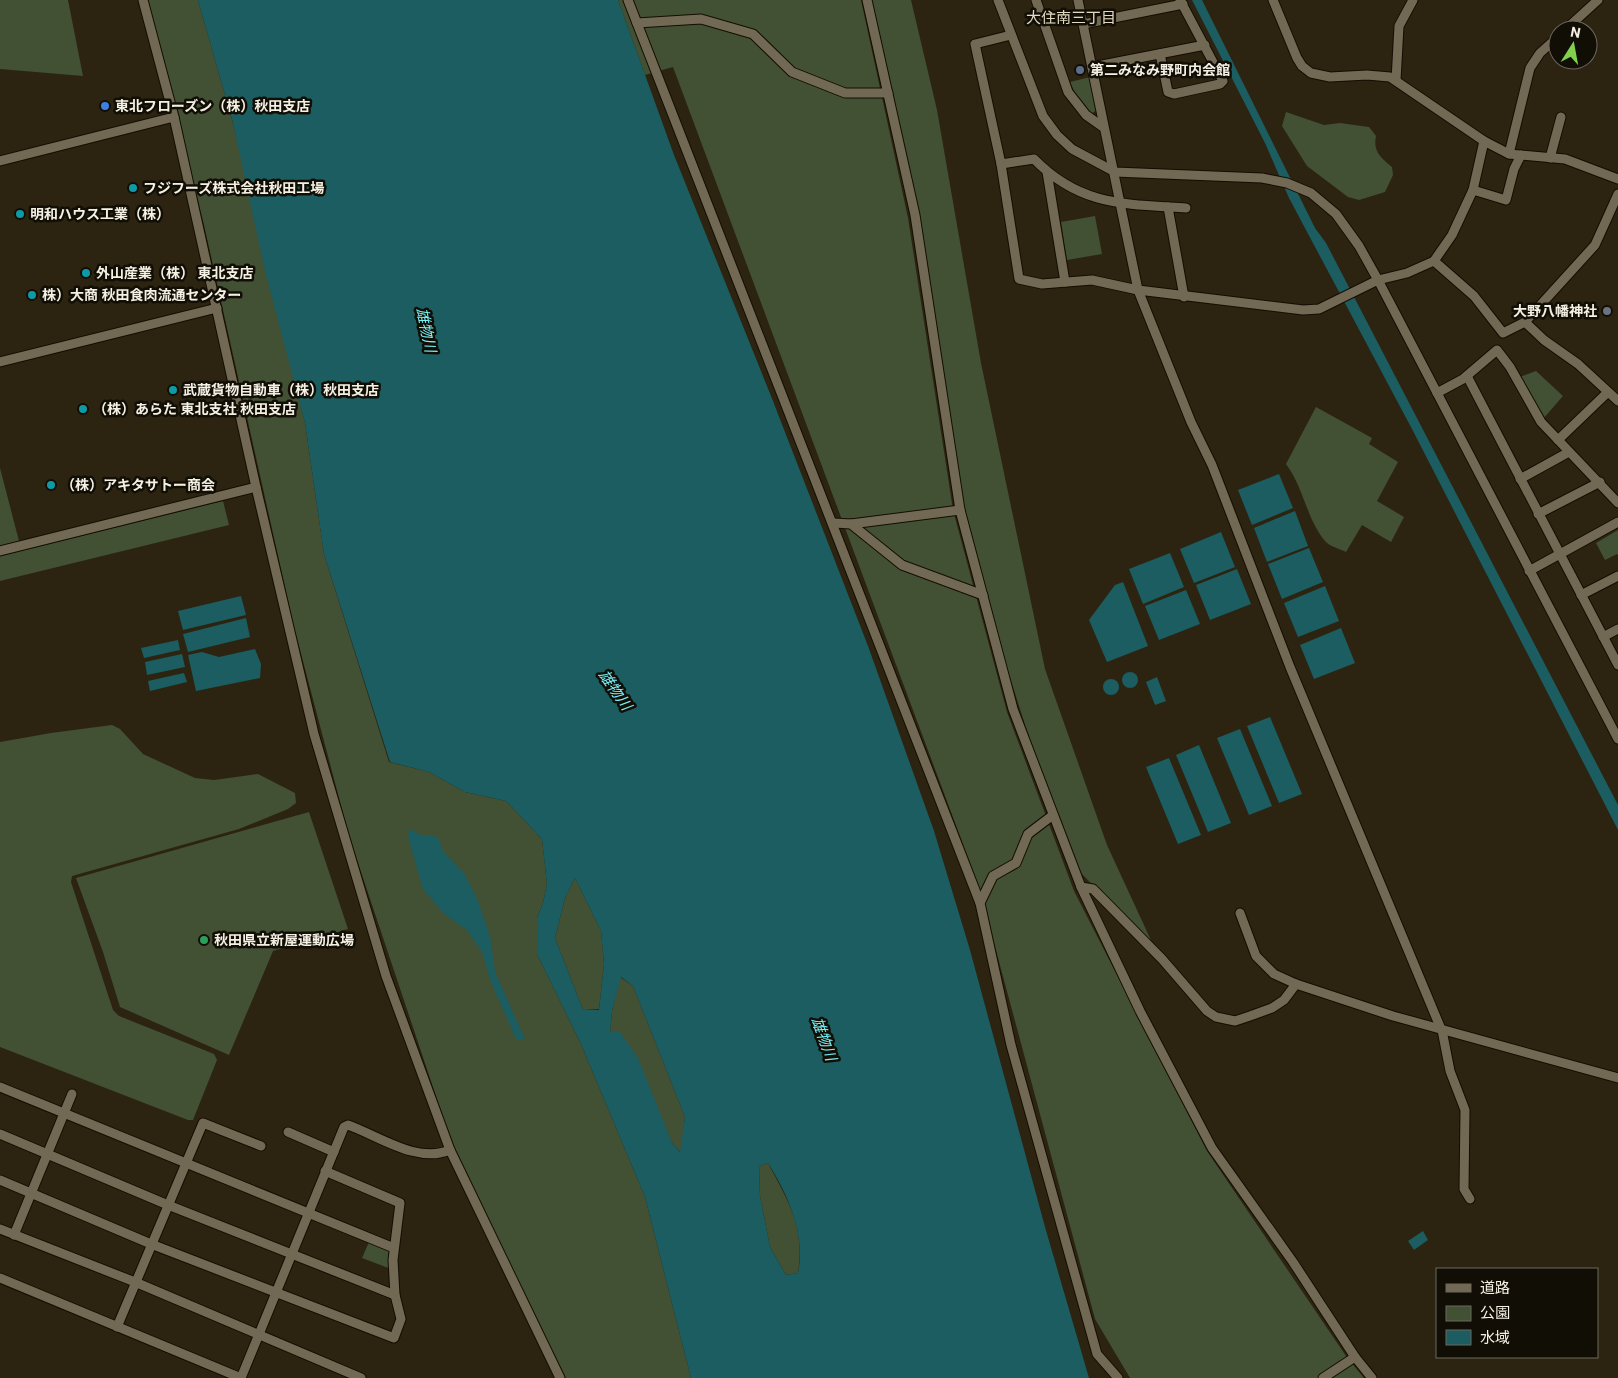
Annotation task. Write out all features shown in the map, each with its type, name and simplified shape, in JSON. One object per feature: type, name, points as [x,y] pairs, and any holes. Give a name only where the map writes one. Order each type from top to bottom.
[{"type":"street","points":[[143,0],[174,117],[256,487],[314,734],[386,976],[450,1150],[548,1358],[560,1378]]},
{"type":"street","points":[[628,0],[834,523],[980,903],[1010,1046],[1097,1354],[1118,1378]]},
{"type":"street","points":[[867,0],[915,215],[960,510],[1013,709],[1081,887],[1140,1011],[1212,1148],[1293,1262],[1355,1357],[1372,1378]]},
{"type":"street","points":[[998,0],[1043,116],[1057,135],[1072,149],[1115,172],[1262,178],[1288,183],[1311,193],[1336,214],[1359,246],[1378,280],[1618,739]]},
{"type":"street","points":[[1036,0],[1068,92],[1086,115],[1103,127]]},
{"type":"street","points":[[1078,0],[1138,290],[1192,422],[1212,465],[1293,676],[1441,1029],[1450,1071],[1465,1110],[1464,1189],[1470,1199]]},
{"type":"street","points":[[1273,0],[1297,58],[1302,66],[1311,73],[1330,77],[1383,75],[1396,80],[1484,141],[1509,154],[1565,159],[1618,180]]},
{"type":"street","points":[[1396,80],[1399,26],[1414,0]]},
{"type":"street","points":[[1576,20],[1598,0]]},
{"type":"street","points":[[1083,24],[1181,2],[1223,81],[1220,84],[1174,94],[1168,92],[1160,54]]},
{"type":"street","points":[[637,23],[701,19],[753,34],[792,72],[845,93],[888,93]]},
{"type":"street","points":[[1011,35],[975,44],[1001,164],[1019,279],[1042,284],[1092,280],[1184,297],[1303,310],[1319,309],[1378,280],[1407,273],[1434,261],[1452,234],[1473,190],[1484,141]]},
{"type":"street","points":[[1092,67],[1205,45]]},
{"type":"street","points":[[1509,154],[1530,68],[1540,52],[1548,45]]},
{"type":"street","points":[[0,161],[174,117]]},
{"type":"street","points":[[1550,158],[1561,118]]},
{"type":"street","points":[[1473,190],[1506,200],[1514,169],[1521,155]]},
{"type":"street","points":[[1001,164],[1034,159],[1047,172],[1081,194],[1121,204],[1186,208]]},
{"type":"street","points":[[1047,172],[1065,282]]},
{"type":"street","points":[[1434,261],[1474,296],[1503,333],[1524,322],[1595,245],[1618,194]]},
{"type":"street","points":[[1168,207],[1184,297]]},
{"type":"street","points":[[0,362],[217,308]]},
{"type":"street","points":[[1524,322],[1544,340],[1578,364],[1618,401]]},
{"type":"street","points":[[1437,393],[1467,376],[1497,350],[1510,367],[1541,422],[1618,503]]},
{"type":"street","points":[[1467,376],[1618,665]]},
{"type":"street","points":[[1558,440],[1608,392]]},
{"type":"street","points":[[1520,478],[1569,452]]},
{"type":"street","points":[[1538,514],[1600,482]]},
{"type":"street","points":[[0,551],[256,487]]},
{"type":"street","points":[[834,523],[851,524],[960,510]]},
{"type":"street","points":[[1529,571],[1618,522]]},
{"type":"street","points":[[851,524],[902,565],[983,595]]},
{"type":"street","points":[[1581,595],[1618,576]]},
{"type":"street","points":[[1603,637],[1618,629]]},
{"type":"street","points":[[980,903],[993,876],[1016,863],[1028,834],[1053,814]]},
{"type":"street","points":[[1081,887],[1093,888],[1162,959],[1207,1012],[1216,1017],[1235,1021],[1272,1008],[1284,1000],[1296,984]]},
{"type":"street","points":[[1240,913],[1256,956],[1274,974],[1296,984],[1350,1003],[1618,1078]]},
{"type":"street","points":[[0,1087],[394,1248]]},
{"type":"street","points":[[14,1235],[72,1094]]},
{"type":"street","points":[[117,1327],[203,1123],[261,1146]]},
{"type":"street","points":[[0,1278],[241,1378],[343,1130],[348,1126],[414,1152],[440,1154],[450,1150]]},
{"type":"street","points":[[288,1132],[334,1152]]},
{"type":"street","points":[[0,1134],[168,1205],[395,1295]]},
{"type":"street","points":[[0,1180],[151,1244],[394,1338],[401,1319],[395,1295],[394,1248],[400,1203],[325,1171]]},
{"type":"street","points":[[0,1229],[135,1282],[361,1378]]},
{"type":"street","points":[[1323,1378],[1355,1357]]},
{"type":"green space","points":[[0,0],[68,0],[83,76],[0,69]]},
{"type":"green space","points":[[148,0],[198,0],[233,123],[305,423],[324,554],[389,762],[429,772],[465,792],[506,801],[542,839],[547,884],[543,903],[537,918],[537,954],[581,1044],[645,1197],[691,1378],[566,1378],[551,1352],[451,1141],[349,836],[294,627],[204,225]]},
{"type":"green space","points":[[618,0],[861,0],[908,218],[953,510],[1007,712],[1074,891],[1207,1151],[1346,1356],[1364,1378],[1130,1378],[1095,1319],[979,887],[673,67],[645,75]]},
{"type":"green space","points":[[871,0],[911,0],[937,110],[981,363],[1045,669],[1107,845],[1155,949],[1080,872],[1069,849],[1026,728],[993,624],[962,509],[917,214]]},
{"type":"green space","points":[[1090,77],[1097,110],[1091,114],[1075,93],[1070,82]]},
{"type":"green space","points":[[1286,112],[1324,125],[1340,123],[1369,127],[1376,136],[1375,141],[1378,153],[1392,167],[1393,175],[1385,192],[1359,200],[1348,197],[1307,166],[1282,126]]},
{"type":"green space","points":[[1095,216],[1102,254],[1067,260],[1061,222]]},
{"type":"green space","points":[[1536,371],[1563,396],[1543,419],[1520,377]]},
{"type":"green space","points":[[1316,407],[1372,438],[1369,444],[1398,462],[1377,501],[1404,517],[1391,542],[1362,525],[1346,552],[1327,543],[1313,523],[1297,483],[1286,464]]},
{"type":"green space","points":[[0,468],[19,541],[0,546]]},
{"type":"green space","points":[[223,501],[229,525],[0,581],[0,556]]},
{"type":"green space","points":[[1618,530],[1618,555],[1605,560],[1596,543]]},
{"type":"green space","points":[[112,725],[120,729],[143,754],[195,778],[214,780],[258,774],[295,793],[296,803],[288,809],[239,829],[72,876],[71,882],[113,1010],[119,1016],[214,1054],[217,1060],[193,1120],[188,1120],[0,1047],[0,742]]},
{"type":"green space","name":"秋田県立新屋運動広場","points":[[309,812],[348,929],[273,951],[229,1055],[120,1007],[103,952],[76,878]]},
{"type":"green space","points":[[575,878],[601,931],[604,964],[599,1009],[583,1010],[555,938],[565,898]]},
{"type":"green space","points":[[620,977],[633,986],[685,1117],[681,1153],[672,1143],[610,1032],[612,1011]]},
{"type":"green space","points":[[768,1163],[794,1215],[800,1256],[798,1273],[786,1275],[770,1247],[760,1196],[759,1166]]},
{"type":"green space","points":[[369,1242],[392,1251],[391,1269],[362,1258]]},
{"type":"water","name":"雄物川","points":[[198,0],[618,0],[674,155],[771,396],[868,646],[934,831],[970,950],[1045,1227],[1089,1378],[691,1378],[645,1197],[581,1044],[537,954],[537,918],[543,903],[547,884],[542,839],[506,801],[465,792],[429,772],[390,762],[324,554],[305,423],[265,271],[233,123]],"holes":[[[575,878],[601,931],[604,964],[599,1010],[583,1010],[555,938],[565,898]],[[621,977],[633,986],[685,1117],[680,1152],[672,1143],[638,1058],[620,1032],[610,1032],[612,1011]],[[768,1163],[794,1215],[800,1258],[798,1273],[786,1275],[770,1247],[760,1196],[759,1166]]]},
{"type":"water","points":[[1192,0],[1202,0],[1315,228],[1326,243],[1618,805],[1618,830],[1412,429],[1289,198],[1265,143]]},
{"type":"water","points":[[1279,474],[1293,508],[1252,525],[1238,490]]},
{"type":"water","points":[[1295,511],[1308,546],[1267,562],[1254,528]]},
{"type":"water","points":[[1221,532],[1235,567],[1194,583],[1180,549]]},
{"type":"water","points":[[1309,548],[1323,582],[1282,599],[1268,564]]},
{"type":"water","points":[[1170,553],[1184,587],[1143,604],[1129,569]]},
{"type":"water","points":[[1237,569],[1251,604],[1210,620],[1196,585]]},
{"type":"water","points":[[1123,582],[1148,646],[1107,662],[1089,620],[1115,585]]},
{"type":"water","points":[[1325,586],[1339,621],[1298,637],[1284,603]]},
{"type":"water","points":[[1186,590],[1200,624],[1159,640],[1145,606]]},
{"type":"water","points":[[241,596],[246,615],[183,630],[178,611]]},
{"type":"water","points":[[246,618],[250,637],[188,652],[183,634]]},
{"type":"water","points":[[1341,628],[1355,663],[1314,679],[1300,645]]},
{"type":"water","points":[[178,640],[180,650],[144,658],[141,648]]},
{"type":"water","points":[[255,649],[261,664],[260,678],[196,691],[188,655],[202,652],[219,657]]},
{"type":"water","points":[[182,654],[185,667],[147,675],[145,662]]},
{"type":"water","points":[[1130,672],[1138,680],[1130,688],[1122,680]]},
{"type":"water","points":[[184,673],[187,682],[150,691],[148,681]]},
{"type":"water","points":[[1157,677],[1166,701],[1155,705],[1146,682]]},
{"type":"water","points":[[1111,679],[1119,687],[1111,695],[1103,687]]},
{"type":"water","points":[[1270,717],[1302,794],[1279,803],[1247,726]]},
{"type":"water","points":[[1240,729],[1272,806],[1249,815],[1217,738]]},
{"type":"water","points":[[1199,745],[1231,823],[1208,832],[1176,755]]},
{"type":"water","points":[[1169,758],[1201,835],[1178,844],[1146,767]]},
{"type":"water","points":[[411,829],[418,834],[438,837],[443,851],[464,873],[478,901],[490,936],[495,972],[525,1039],[516,1039],[491,982],[482,952],[467,930],[444,914],[423,889],[409,840],[408,834]]},
{"type":"water","points":[[1423,1231],[1428,1240],[1414,1250],[1408,1241]]},
{"type":"place","name":"第二みなみ野町内会館","points":[[1080,70]]},
{"type":"place","name":"東北フローズン（株）秋田支店","points":[[105,106]]},
{"type":"place","name":"フジフーズ株式会社秋田工場","points":[[133,188]]},
{"type":"place","name":"明和ハウス工業（株）","points":[[20,214]]},
{"type":"place","name":"外山産業（株） 東北支店","points":[[86,273]]},
{"type":"place","name":"株）大商 秋田食肉流通センター","points":[[32,295]]},
{"type":"place","name":"大野八幡神社","points":[[1607,311]]},
{"type":"place","name":"武蔵貨物自動車（株）秋田支店","points":[[173,390]]},
{"type":"place","name":"（株）あらた 東北支社 秋田支店","points":[[83,409]]},
{"type":"place","name":"（株）アキタサトー商会","points":[[51,485]]},
{"type":"place","name":"秋田県立新屋運動広場","points":[[204,940]]},
{"type":"district","name":"大住南三丁目","points":[[1071,18]]}]
